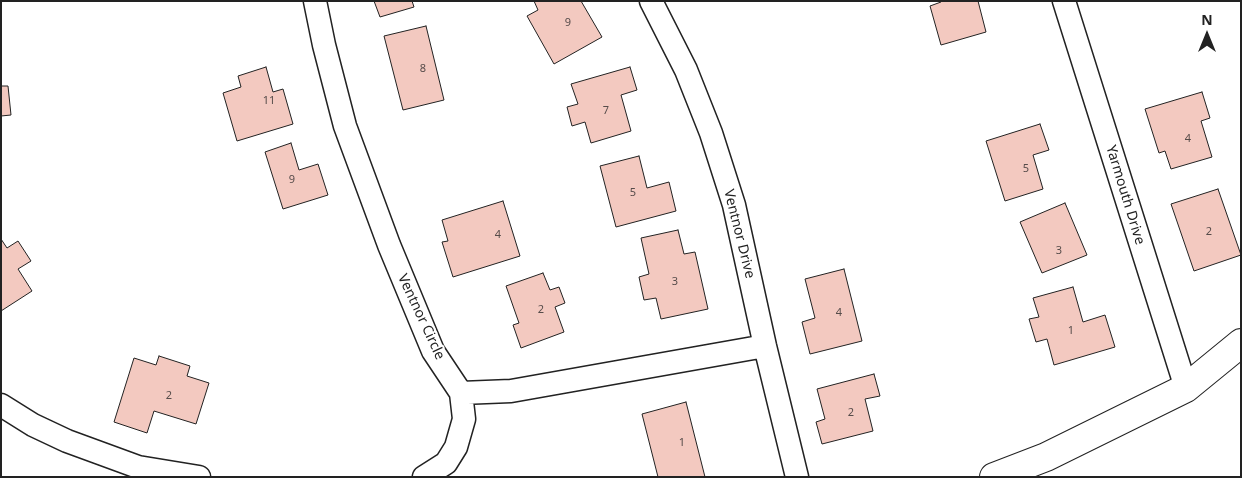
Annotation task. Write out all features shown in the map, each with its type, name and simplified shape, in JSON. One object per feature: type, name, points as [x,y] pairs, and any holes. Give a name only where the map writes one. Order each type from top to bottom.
[{"type":"main road","points":[[994,477],[1046,457],[1186,388],[1241,343]]},
{"type":"street","name":"Ventnor Circle","points":[[315,1],[324,45],[345,126],[389,246],[433,351],[461,393]]},
{"type":"street","name":"Ventnor Drive","points":[[651,1],[686,70],[711,133],[734,205],[765,346],[797,477]]},
{"type":"street","name":"Yarmouth Drive","points":[[1064,1],[1186,388]]},
{"type":"street","points":[[424,477],[446,463],[456,447],[464,420],[461,393],[511,391],[765,346]]},
{"type":"street","points":[[1,405],[33,425],[67,442],[138,467],[199,477]]},
{"type":"building","points":[[374,1],[412,1],[414,7],[380,17]]},
{"type":"building","points":[[534,1],[581,1],[602,37],[554,64],[527,16],[538,10]]},
{"type":"building","points":[[941,1],[978,1],[986,32],[941,45],[930,6]]},
{"type":"building","points":[[426,26],[444,100],[403,110],[384,36]]},
{"type":"building","points":[[266,67],[273,92],[283,89],[293,124],[237,141],[223,93],[241,87],[238,76]]},
{"type":"building","points":[[630,67],[637,90],[621,95],[631,131],[591,143],[585,122],[572,126],[567,107],[578,104],[571,84]]},
{"type":"building","points":[[1,86],[8,86],[11,115],[1,116]]},
{"type":"building","points":[[1202,92],[1210,118],[1201,121],[1212,157],[1171,169],[1165,151],[1159,153],[1145,109]]},
{"type":"building","points":[[1040,124],[1049,150],[1033,155],[1043,189],[1005,201],[986,141]]},
{"type":"building","points":[[291,143],[299,170],[318,164],[328,195],[283,209],[265,152]]},
{"type":"building","points":[[639,156],[647,188],[669,182],[676,211],[616,227],[600,166]]},
{"type":"building","points":[[1218,189],[1241,255],[1194,271],[1171,204]]},
{"type":"building","points":[[503,201],[520,256],[453,277],[442,242],[448,241],[442,220]]},
{"type":"building","points":[[1065,203],[1087,255],[1042,273],[1020,222]]},
{"type":"building","points":[[678,230],[684,254],[695,252],[708,309],[661,319],[656,298],[644,300],[639,277],[649,274],[641,238]]},
{"type":"building","points":[[1,239],[7,248],[18,241],[31,261],[18,269],[32,291],[1,311]]},
{"type":"building","points":[[844,269],[862,341],[810,354],[802,322],[815,318],[805,279]]},
{"type":"building","points":[[543,273],[550,290],[559,287],[565,303],[555,307],[564,332],[521,348],[513,325],[519,323],[506,286]]},
{"type":"building","points":[[1073,287],[1083,322],[1105,315],[1115,347],[1054,365],[1047,339],[1036,342],[1029,319],[1039,317],[1033,298]]},
{"type":"building","points":[[159,356],[190,366],[187,376],[209,383],[196,424],[154,411],[147,433],[114,422],[134,358],[156,365]]},
{"type":"building","points":[[874,374],[880,396],[865,399],[873,431],[822,444],[816,422],[825,419],[817,389]]},
{"type":"building","points":[[686,402],[705,477],[658,477],[642,414]]}]
